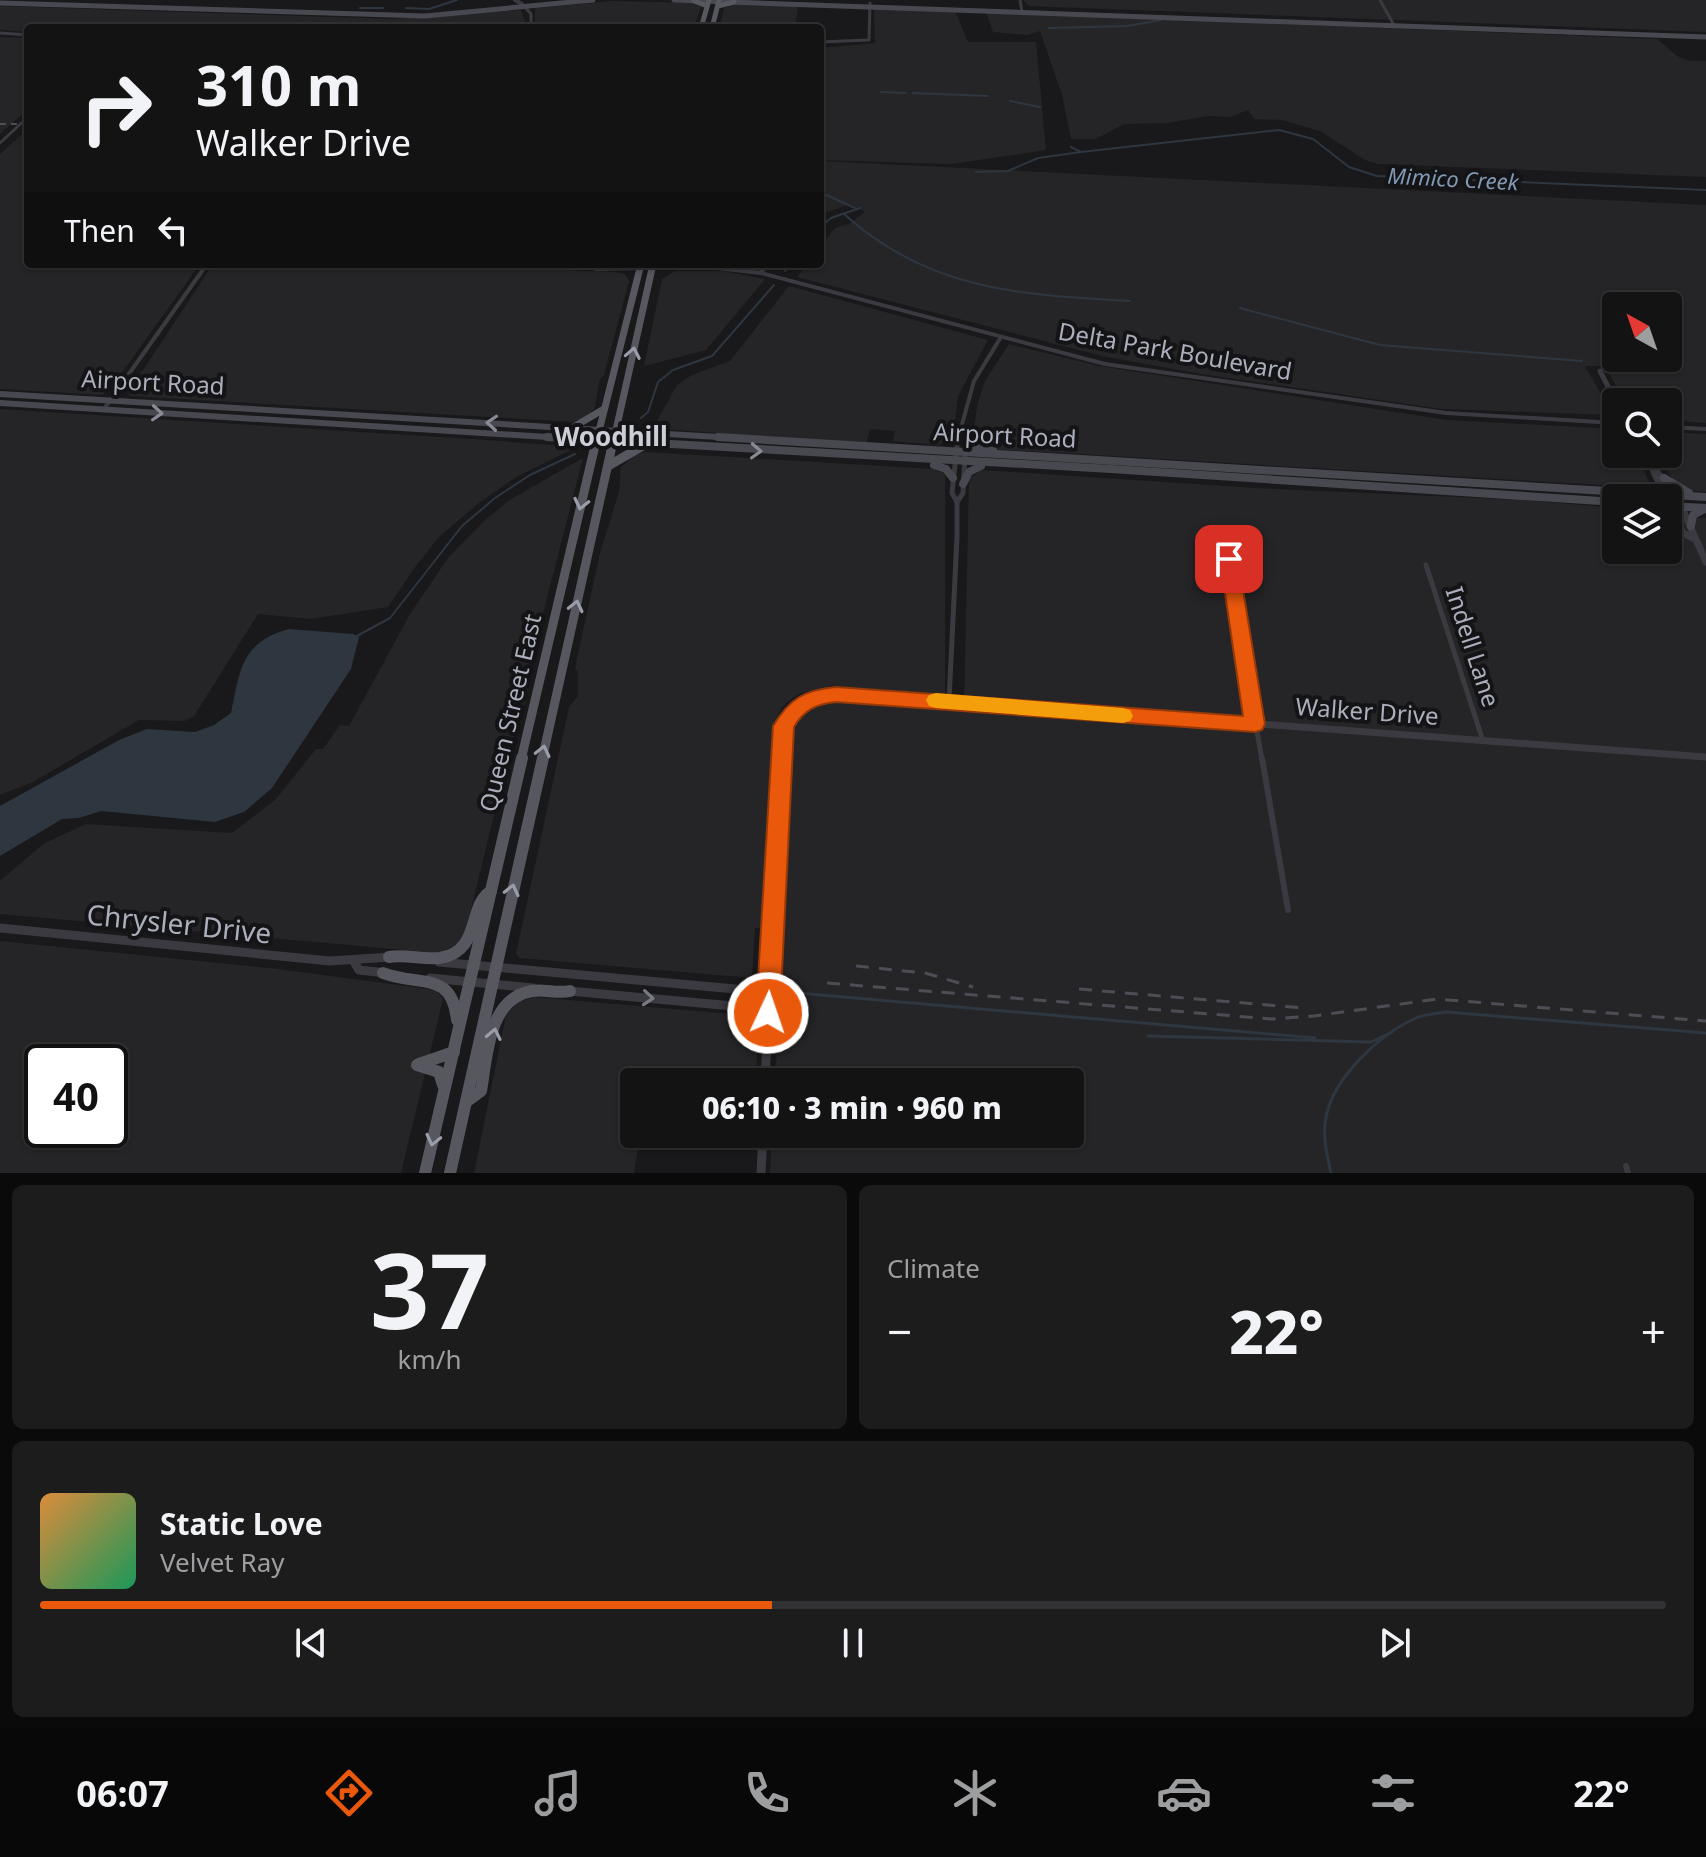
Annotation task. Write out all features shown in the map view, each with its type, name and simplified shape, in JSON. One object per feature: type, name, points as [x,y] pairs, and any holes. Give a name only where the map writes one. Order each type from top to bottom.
[{"type":"main road","points":[[524,5],[560,0]]},
{"type":"main road","points":[[0,2],[401,13],[593,0]]},
{"type":"main road","points":[[674,0],[1021,10],[1706,37]]},
{"type":"main road","points":[[803,0],[870,5]]},
{"type":"main road","points":[[702,24],[709,3]]},
{"type":"main road","points":[[713,24],[718,3]]},
{"type":"main road","name":"Queen Street East","points":[[425,1173],[597,436],[640,268]]},
{"type":"main road","name":"Queen Street East","points":[[450,1173],[653,268]]},
{"type":"main road","points":[[629,311],[637,314],[635,323],[639,325]]},
{"type":"main road","name":"Airport Road","points":[[0,394],[305,410],[570,429],[613,442],[910,460],[1008,457],[1602,498]]},
{"type":"main road","name":"Airport Road","points":[[0,403],[597,436],[616,431],[960,458],[1000,465],[1111,469],[1602,501]]},
{"type":"main road","points":[[570,429],[604,409]]},
{"type":"main road","points":[[295,421],[305,410]]},
{"type":"main road","points":[[966,436],[976,448],[1001,452],[1008,457]]},
{"type":"main road","points":[[608,466],[646,444]]},
{"type":"main road","points":[[910,460],[942,467],[953,478]]},
{"type":"main road","points":[[963,484],[967,474],[975,468],[1000,465]]},
{"type":"main road","points":[[1664,478],[1685,492],[1706,496]]},
{"type":"main road","name":"Airport Road","points":[[1682,500],[1706,496]]},
{"type":"main road","name":"Airport Road","points":[[1682,507],[1706,509]]},
{"type":"main road","points":[[1691,526],[1693,515],[1706,509]]},
{"type":"main road","points":[[389,957],[440,958],[458,951],[472,937],[483,896],[491,891]]},
{"type":"main road","points":[[383,973],[433,981],[455,1002],[458,1017],[454,1052],[417,1065],[439,1072],[444,1092]]},
{"type":"main road","points":[[466,1102],[481,1091],[495,1024],[507,1004],[529,992],[570,991]]},
{"type":"street","points":[[515,0],[531,14],[531,24]]},
{"type":"street","points":[[1020,0],[1021,10]]},
{"type":"street","points":[[1380,0],[1394,25]]},
{"type":"street","points":[[824,42],[869,40],[870,5]]},
{"type":"street","points":[[0,33],[24,35]]},
{"type":"street","points":[[0,143],[24,121]]},
{"type":"street","points":[[104,409],[204,268]]},
{"type":"street","name":"Delta Park Boulevard","points":[[731,268],[761,273],[1105,364],[1453,414],[1602,422]]},
{"type":"street","points":[[761,273],[765,268]]},
{"type":"street","points":[[957,502],[963,493],[959,431],[974,381],[1001,337]]},
{"type":"street","points":[[1600,371],[1609,388]]},
{"type":"street","points":[[949,701],[957,502],[952,493],[953,478],[966,436],[962,427]]},
{"type":"street","points":[[1682,428],[1706,429]]},
{"type":"street","points":[[1654,468],[1664,478],[1665,484]]},
{"type":"street","points":[[1682,509],[1696,533],[1693,538]]},
{"type":"street","points":[[1682,531],[1693,538],[1706,562]]},
{"type":"street","points":[[1229,553],[1229,569],[1288,910]]},
{"type":"street","name":"Indell Lane","points":[[1426,565],[1483,741]]},
{"type":"street","name":"Walker Drive","points":[[769,999],[783,726],[795,707],[821,696],[949,701],[1706,757]]},
{"type":"street","name":"Chrysler Drive","points":[[0,928],[274,956],[353,960],[367,955],[495,966],[735,989],[753,999]]},
{"type":"street","name":"Chrysler Drive","points":[[353,960],[359,970],[470,982],[733,1006],[753,999]]},
{"type":"street","points":[[753,999],[769,999],[766,1068]]},
{"type":"street","points":[[761,1173],[762,1148]]},
{"type":"shaded area","points":[[1023,0],[1706,0],[1706,32],[1029,6]]},
{"type":"shaded area","points":[[612,1],[691,3],[701,7],[695,24],[535,24],[535,9]]},
{"type":"shaded area","points":[[737,4],[798,6],[796,24],[720,24],[724,8]]},
{"type":"shaded area","points":[[0,6],[392,19],[521,10],[526,24],[24,24],[24,32],[0,30]]},
{"type":"shaded area","points":[[874,9],[955,11],[968,42],[1036,42],[1046,150],[952,164],[824,160],[824,48],[875,43]]},
{"type":"shaded area","points":[[986,12],[1657,39],[1677,56],[1689,61],[1706,61],[1706,177],[1378,164],[1365,160],[1320,131],[1282,120],[1254,119],[1248,110],[1230,117],[1208,116],[1168,123],[1124,124],[1096,139],[1071,139],[1062,95],[1040,31],[1028,35],[993,32]]},
{"type":"shaded area","points":[[0,37],[24,38],[24,113],[0,134]]},
{"type":"shaded area","points":[[24,133],[24,268],[197,268],[113,385],[102,395],[0,389],[0,154]]},
{"type":"shaded area","points":[[824,161],[1706,205],[1706,423],[1682,421],[1682,388],[1617,388],[1608,372],[1682,372],[1682,292],[1602,292],[1602,366],[1585,366],[1602,396],[1602,415],[1442,409],[1201,374],[1102,356],[797,277],[804,268],[824,268],[824,242],[835,228],[849,224],[865,212],[850,204],[824,214]]},
{"type":"shaded area","points":[[210,268],[516,268],[616,272],[625,274],[629,281],[604,375],[600,378],[595,407],[590,414],[575,422],[130,396],[128,393]]},
{"type":"shaded area","points":[[675,271],[723,271],[765,279],[706,350],[644,366],[662,279]]},
{"type":"shaded area","points":[[789,286],[988,340],[958,396],[953,438],[938,445],[893,441],[895,431],[870,429],[866,445],[653,428],[677,385],[692,375],[730,361]]},
{"type":"shaded area","points":[[1009,344],[1099,366],[1447,420],[1602,428],[1602,468],[1643,468],[1650,484],[1602,485],[993,449],[980,445],[973,438],[977,406],[985,381]]},
{"type":"shaded area","points":[[0,409],[577,447],[516,477],[479,503],[439,537],[388,607],[311,619],[258,614],[194,716],[185,721],[139,720],[31,783],[0,795]]},
{"type":"shaded area","points":[[1682,433],[1706,434],[1706,492],[1692,491],[1674,482],[1666,468],[1682,468]]},
{"type":"shaded area","points":[[646,452],[933,469],[945,474],[945,694],[831,686],[798,694],[785,704],[778,715],[772,735],[771,757],[788,758],[790,731],[800,715],[815,705],[836,700],[856,700],[964,709],[969,479],[981,470],[1602,507],[1602,564],[1682,564],[1682,517],[1706,518],[1706,1173],[770,1173],[771,1148],[1084,1148],[1084,1068],[776,1068],[784,927],[755,928],[752,978],[520,958],[516,954],[569,707],[578,696],[578,672],[575,668],[600,553],[619,492],[621,467],[636,454]]},
{"type":"shaded area","points":[[583,458],[530,664],[528,693],[510,750],[464,938],[459,944],[438,953],[0,914],[0,881],[43,844],[86,824],[232,833],[275,800],[316,749],[323,749],[340,725],[349,726],[410,614],[448,558],[486,519],[511,499]]},
{"type":"shaded area","points":[[289,629],[359,637],[351,669],[272,788],[244,812],[215,822],[101,811],[79,818],[62,819],[0,856],[0,806],[119,740],[147,729],[195,732],[214,725],[231,713],[241,671],[252,650],[273,635]]},
{"type":"shaded area","points":[[0,941],[278,969],[436,990],[443,999],[401,1173],[0,1173]]},
{"type":"shaded area","points":[[534,997],[731,1014],[754,1020],[758,1027],[757,1068],[620,1068],[620,1148],[638,1148],[634,1173],[474,1173],[506,1015],[520,1001]]},
{"type":"waterway","points":[[406,8],[429,9],[457,0]]},
{"type":"waterway","points":[[360,8],[383,8]]},
{"type":"waterway","points":[[1049,28],[1127,26],[1161,20]]},
{"type":"waterway","points":[[881,92],[906,93]]},
{"type":"waterway","points":[[913,93],[988,96]]},
{"type":"waterway","points":[[1010,101],[1040,107]]},
{"type":"waterway","name":"Mimico Creek","points":[[1081,152],[1279,130],[1313,139],[1349,167],[1377,176],[1706,190]]},
{"type":"waterway","name":"Mimico Creek","points":[[1071,147],[1081,152]]},
{"type":"waterway","name":"Mimico Creek","points":[[976,172],[1008,171],[1038,158],[1081,152]]},
{"type":"waterway","points":[[824,194],[855,208]]},
{"type":"waterway","name":"Mimico Creek","points":[[824,224],[831,218],[860,208]]},
{"type":"waterway","points":[[844,214],[876,240],[943,274],[1014,291],[1130,301]]},
{"type":"waterway","name":"Mimico Creek","points":[[641,418],[648,412],[658,382],[673,370],[712,356],[774,285]]},
{"type":"waterway","points":[[1240,308],[1380,345],[1582,361]]},
{"type":"waterway","name":"Mimico Creek","points":[[355,637],[390,618],[462,526],[495,498],[530,475],[575,454]]},
{"type":"waterway","points":[[798,993],[1315,1038]]},
{"type":"waterway","points":[[1331,1173],[1325,1124],[1330,1102],[1338,1087],[1374,1046],[1402,1025],[1419,1017],[1446,1012],[1706,1033]]},
{"type":"waterway","points":[[1148,1036],[1371,1042],[1392,1032]]},
{"type":"railway","points":[[0,124],[24,124]]},
{"type":"railway","points":[[856,966],[925,973],[973,987]]},
{"type":"railway","points":[[827,983],[1272,1019],[1437,999],[1706,1021]]},
{"type":"railway","points":[[1079,989],[1303,1008]]},
{"type":"slow traffic","points":[[936,700],[1123,716]]},
{"type":"district","name":"Woodhill","points":[[611,437]]},
{"type":"route","points":[[768,1013],[783,726],[795,707],[821,696],[836,695],[1255,724],[1229,559]]}]
